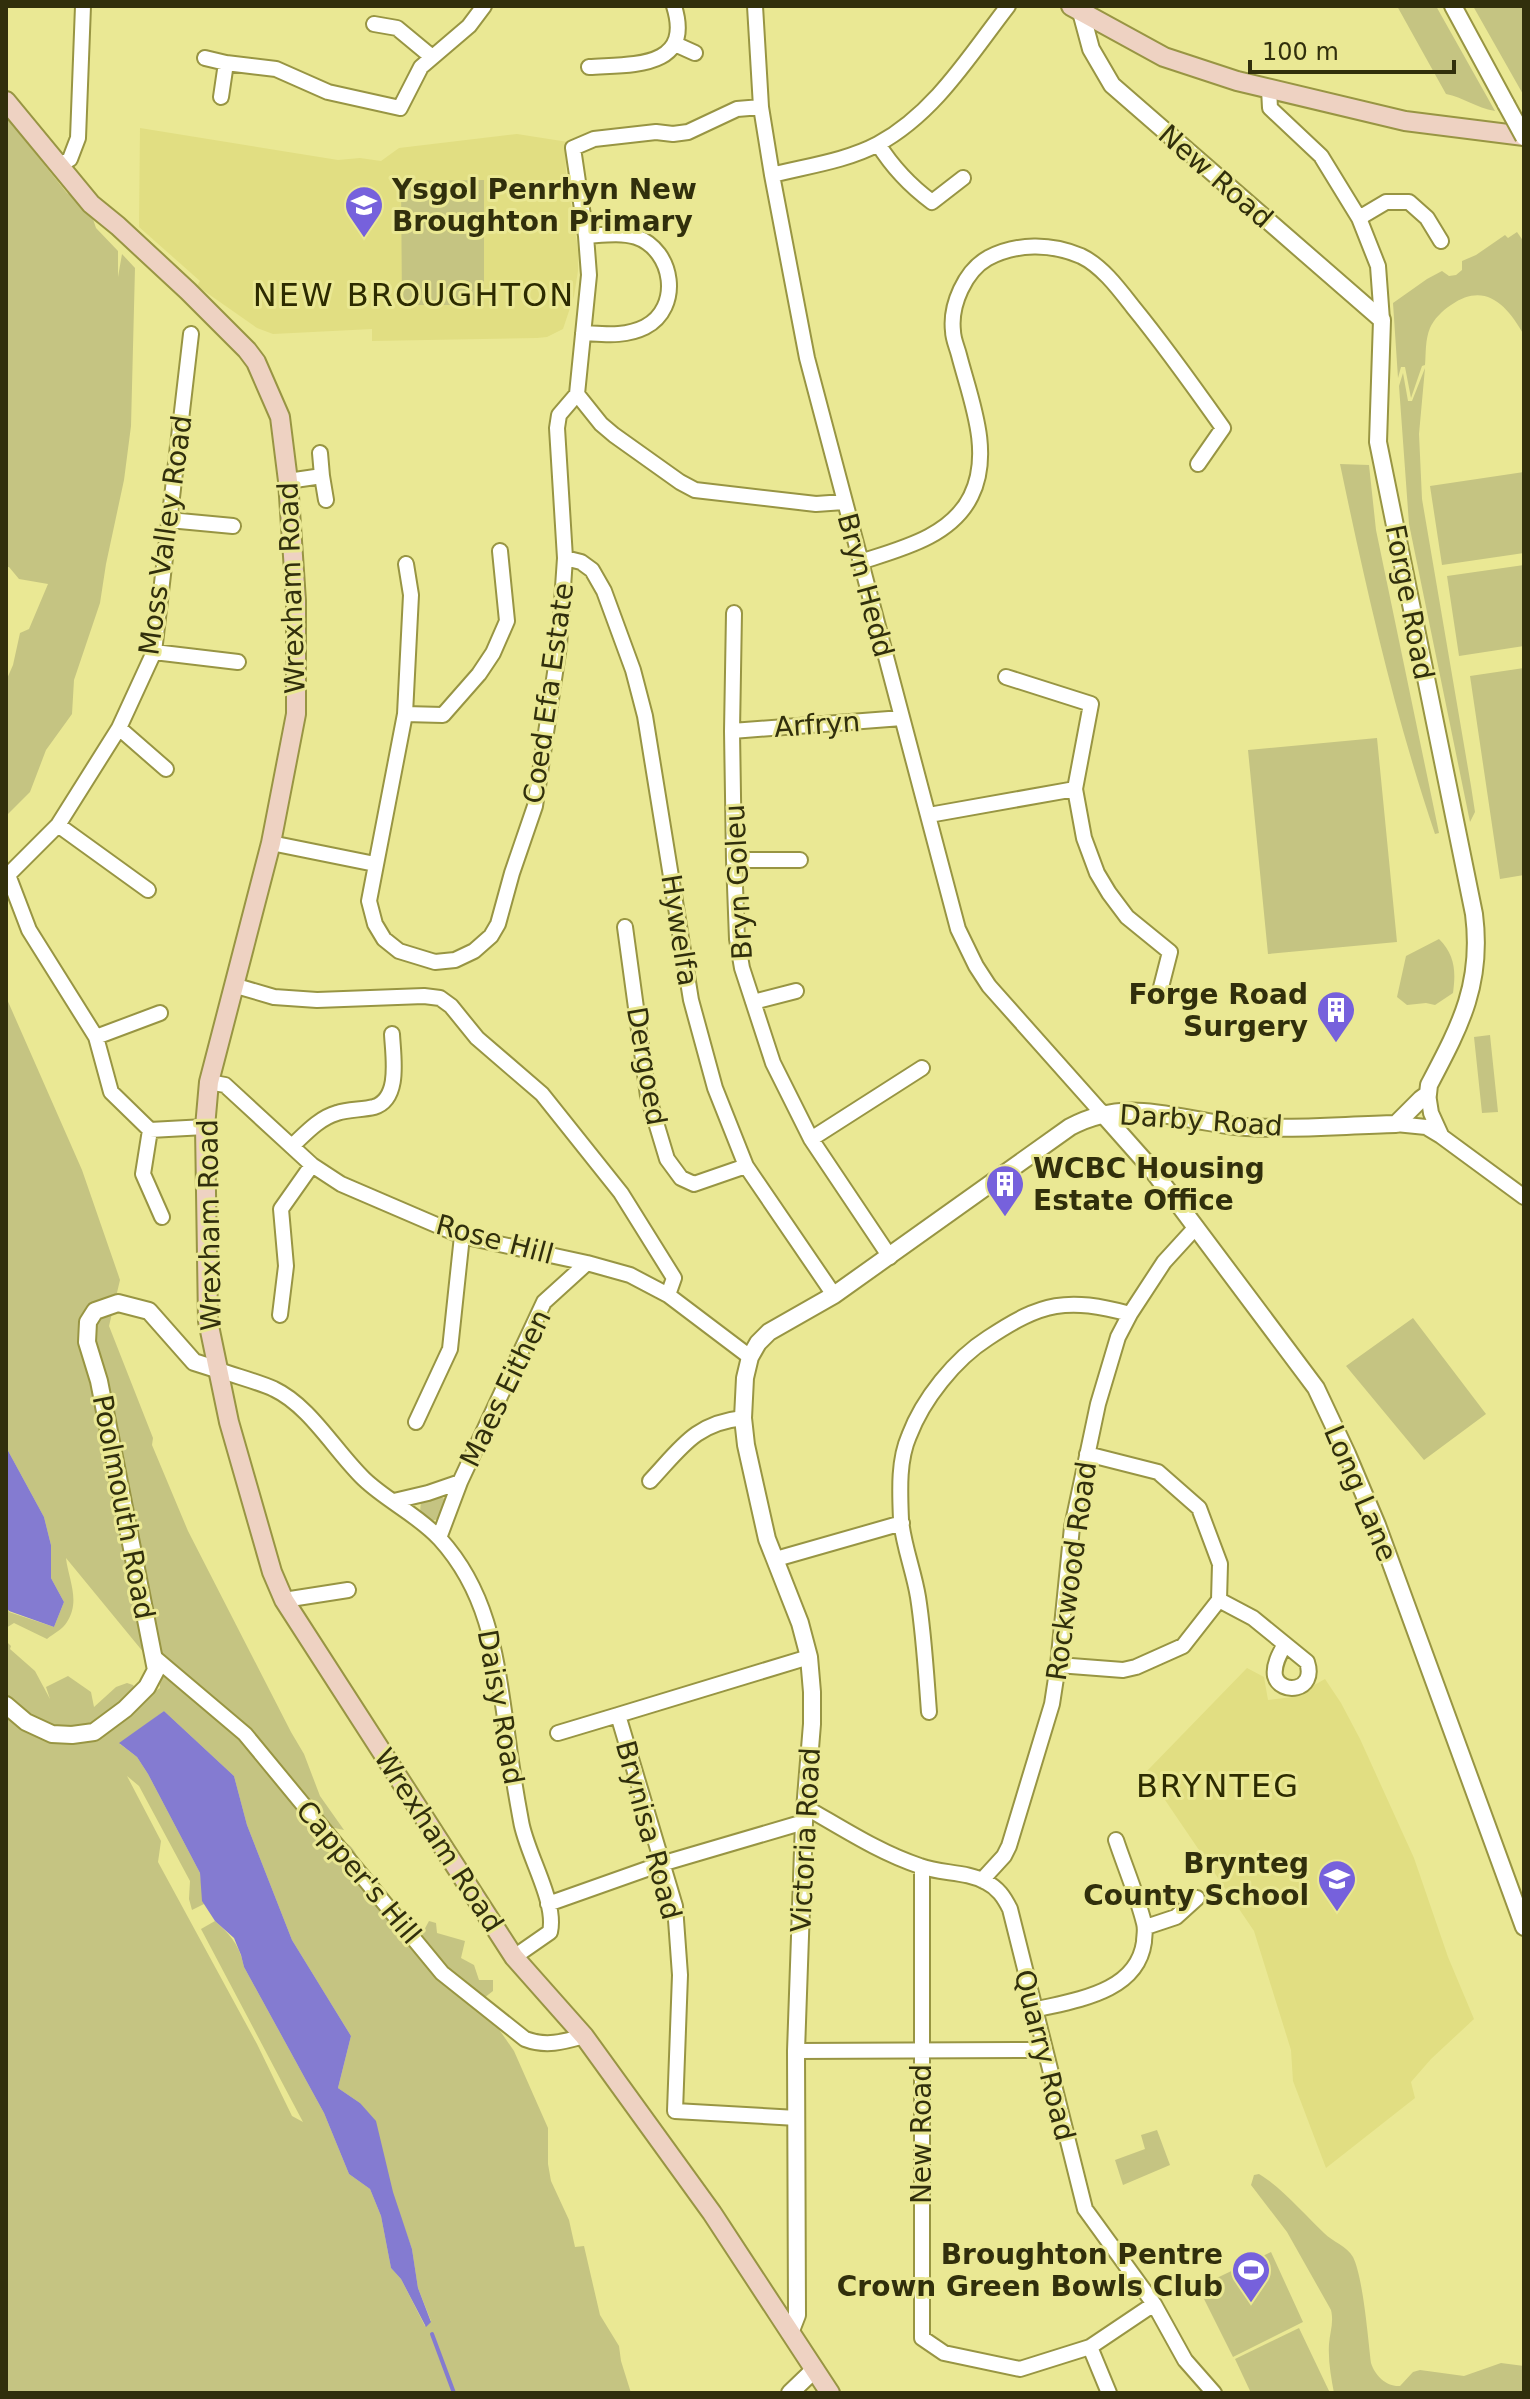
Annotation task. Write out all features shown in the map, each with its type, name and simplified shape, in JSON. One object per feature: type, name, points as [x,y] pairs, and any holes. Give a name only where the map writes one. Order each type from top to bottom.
[{"type":"main road","points":[[1076,9],[1164,57],[1269,89],[1405,121],[1524,137]]},
{"type":"main road","name":"Wrexham Road","points":[[6,101],[91,204],[188,291],[256,362],[280,417],[288,481],[296,601],[296,714],[271,843],[209,1082],[205,1127],[208,1321],[216,1369],[272,1572],[284,1600],[514,1957],[584,2036],[712,2213],[830,2393]]},
{"type":"street","points":[[60,165],[70,159],[78,138],[83,6]]},
{"type":"street","points":[[205,58],[276,69],[328,92],[400,108],[421,67],[469,26],[484,6]]},
{"type":"street","points":[[589,67],[646,63],[663,56],[675,44],[677,17],[674,6]]},
{"type":"street","name":"Bryn Hedd","points":[[755,6],[761,107],[807,358],[958,929],[989,986],[1102,1113]]},
{"type":"street","points":[[772,175],[842,158],[878,144],[906,125],[938,97],[1008,6]]},
{"type":"street","points":[[1453,6],[1524,137]]},
{"type":"street","name":"New Road","points":[[1076,9],[1091,49],[1112,85],[1382,320]]},
{"type":"street","points":[[374,24],[397,28],[432,57]]},
{"type":"street","points":[[675,44],[695,53]]},
{"type":"street","points":[[221,97],[226,63]]},
{"type":"street","name":"Forge Road","points":[[1269,89],[1270,108],[1321,156],[1359,218],[1378,266],[1382,320],[1378,442],[1477,935],[1472,989],[1451,1043],[1429,1085],[1428,1094],[1396,1124]]},
{"type":"street","points":[[761,107],[737,109],[688,132],[594,139],[573,148],[589,275],[577,394],[614,435],[695,490],[816,504],[844,502]]},
{"type":"street","points":[[878,144],[894,170],[932,202],[963,178]]},
{"type":"street","points":[[1359,218],[1386,202],[1409,202],[1427,218],[1441,241]]},
{"type":"street","points":[[583,333],[620,334],[646,327],[665,307],[670,283],[662,258],[637,237],[586,236]]},
{"type":"street","points":[[860,562],[910,547],[930,537],[958,514],[970,498],[979,477],[980,438],[953,330],[955,306],[964,283],[983,261],[1004,250],[1037,245],[1082,256],[1118,288],[1223,428],[1198,464]]},
{"type":"street","name":"Moss Valley Road","points":[[150,1130],[111,1092],[96,1037],[29,930],[8,875],[58,825],[119,728],[154,652],[191,334]]},
{"type":"street","name":"Coed Efa Estate","points":[[406,564],[411,595],[405,714],[369,901],[375,924],[384,939],[399,951],[435,962],[455,960],[474,951],[491,936],[498,924],[535,806],[559,646],[565,558],[557,428],[559,415],[577,394]]},
{"type":"street","points":[[320,453],[326,500]]},
{"type":"street","points":[[288,481],[322,476]]},
{"type":"street","points":[[169,520],[233,526]]},
{"type":"street","points":[[405,714],[443,715],[493,653],[507,621],[500,551]]},
{"type":"street","name":"Hywelfa","points":[[565,558],[581,562],[592,570],[604,591],[633,670],[645,716],[691,1000],[715,1088],[746,1166],[834,1295]]},
{"type":"street","name":"Bryn Goleu","points":[[734,613],[734,860],[737,939],[742,968],[773,1063],[811,1139],[890,1257]]},
{"type":"street","points":[[154,652],[238,662]]},
{"type":"street","points":[[1006,677],[1091,704],[1075,789],[1084,838],[1097,873],[1127,917],[1170,952],[1159,995]]},
{"type":"street","name":"Arfryn","points":[[732,731],[902,718]]},
{"type":"street","points":[[119,728],[166,769]]},
{"type":"street","points":[[929,815],[1075,789]]},
{"type":"street","points":[[58,825],[148,890]]},
{"type":"street","points":[[271,843],[375,864]]},
{"type":"street","points":[[734,860],[800,860]]},
{"type":"street","name":"Dergoed","points":[[625,927],[648,1096],[667,1159],[681,1178],[694,1184],[746,1166]]},
{"type":"street","points":[[233,985],[274,997],[303,999],[440,998],[451,1006],[477,1038],[542,1094],[621,1193],[674,1278],[668,1295]]},
{"type":"street","points":[[753,1002],[796,991]]},
{"type":"street","points":[[96,1037],[160,1013]]},
{"type":"street","points":[[292,1146],[328,1117],[377,1106],[386,1098],[393,1083],[392,1034]]},
{"type":"street","points":[[811,1139],[922,1068]]},
{"type":"street","name":"Rose Hill","points":[[209,1082],[225,1085],[312,1165],[341,1184],[462,1236],[630,1275],[668,1295],[750,1357]]},
{"type":"street","points":[[1428,1094],[1431,1113],[1441,1136]]},
{"type":"street","name":"Darby Road","points":[[750,1357],[769,1332],[834,1295],[890,1257],[1070,1127],[1102,1113],[1140,1111],[1243,1127],[1396,1124]]},
{"type":"street","name":"Long Lane","points":[[1102,1113],[1149,1166],[1316,1388],[1377,1525],[1524,1927]]},
{"type":"street","points":[[1396,1124],[1426,1127],[1524,1197]]},
{"type":"street","points":[[162,1217],[143,1174],[150,1130],[205,1127]]},
{"type":"street","points":[[280,1315],[286,1266],[281,1209],[312,1165]]},
{"type":"street","name":"Rockwood Road","points":[[982,1880],[1009,1846],[1045,1730],[1058,1665],[1072,1527],[1098,1404],[1118,1337],[1164,1262],[1196,1227]]},
{"type":"street","points":[[416,1422],[450,1349],[462,1236]]},
{"type":"street","name":"Maes Eithen","points":[[439,1538],[460,1482],[544,1302],[587,1263]]},
{"type":"street","name":"Poolmouth Road","points":[[6,1705],[26,1722],[52,1734],[94,1732],[125,1709],[147,1687],[156,1670],[99,1381],[87,1342],[88,1322],[95,1311],[118,1303],[133,1305],[149,1311],[194,1362],[216,1369]]},
{"type":"street","points":[[929,1712],[921,1617],[902,1523],[900,1471],[908,1436],[934,1391],[971,1349],[1014,1320],[1055,1304],[1099,1306],[1130,1314]]},
{"type":"street","name":"Victoria Road","points":[[750,1357],[745,1378],[743,1418],[746,1445],[767,1539],[800,1623],[809,1657],[812,1724],[804,1815],[796,2051],[797,2315],[790,2333]]},
{"type":"street","name":"Daisy Road","points":[[216,1369],[286,1396],[367,1482],[439,1538],[459,1563],[482,1606],[491,1634],[521,1826],[548,1904]]},
{"type":"street","points":[[650,1481],[694,1434],[721,1420],[743,1418]]},
{"type":"street","points":[[1058,1665],[1123,1670],[1136,1667],[1183,1646],[1219,1600],[1220,1564],[1199,1508],[1158,1472],[1087,1454]]},
{"type":"street","name":"Maes Eithen","points":[[394,1501],[460,1482]]},
{"type":"street","points":[[776,1559],[902,1523]]},
{"type":"street","points":[[284,1600],[348,1590]]},
{"type":"street","points":[[1219,1600],[1253,1618],[1285,1644]]},
{"type":"street","name":"Capper's Hill","points":[[154,1657],[245,1734],[442,1973],[525,2039],[539,2044],[584,2036]]},
{"type":"street","name":"Brynisa Road","points":[[558,1733],[809,1657]]},
{"type":"street","name":"Brynisa Road","points":[[618,1715],[675,1906],[680,1975],[675,2111],[797,2118]]},
{"type":"street","points":[[514,1957],[550,1932],[552,1922],[548,1904],[804,1815],[922,1867],[982,1880]]},
{"type":"street","points":[[1034,2010],[1102,1992],[1118,1983],[1135,1967],[1143,1950],[1146,1927],[1116,1840]]},
{"type":"street","name":"New Road","points":[[922,1867],[922,2338],[944,2353],[1020,2369],[1090,2347],[1154,2304]]},
{"type":"street","name":"Quarry Road","points":[[982,1880],[996,1888],[1010,1909],[1085,2209],[1154,2304],[1185,2360],[1214,2393]]},
{"type":"street","points":[[1146,1927],[1176,1917],[1197,1898]]},
{"type":"street","points":[[796,2051],[1044,2050]]},
{"type":"street","points":[[1090,2347],[1109,2393]]},
{"type":"street","points":[[790,2393],[815,2369]]},
{"type":"shaded area","points":[[1397,6],[1436,6],[1495,111],[1446,94]]},
{"type":"shaded area","points":[[1473,6],[1524,6],[1524,96]]},
{"type":"shaded area","points":[[6,117],[67,193],[89,207],[96,228],[118,251],[118,277],[122,254],[135,268],[131,426],[124,480],[100,603],[74,680],[72,714],[46,750],[30,792],[6,816],[6,681],[20,633],[29,629],[48,584],[19,579],[6,567]]},
{"type":"shaded area","name":"Ysgol Penrhyn New Broughton Primary","points":[[140,128],[338,160],[360,158],[381,161],[399,148],[517,134],[568,142],[565,145],[566,172],[578,250],[578,271],[563,329],[537,338],[372,341],[372,329],[273,334],[257,328],[197,286],[200,281],[139,227]]},
{"type":"shaded area","points":[[484,180],[484,305],[402,305],[401,181]]},
{"type":"shaded area","points":[[1517,232],[1524,242],[1524,335],[1510,314],[1494,300],[1474,295],[1463,298],[1444,310],[1432,325],[1427,337],[1425,365],[1411,398],[1405,367],[1401,367],[1398,378],[1393,303],[1442,271],[1449,276],[1456,275],[1462,270],[1462,261],[1505,235],[1508,238]]},
{"type":"shaded area","points":[[1425,368],[1419,434],[1422,499],[1475,812],[1470,822],[1409,524],[1399,386],[1403,373],[1408,401],[1412,401]]},
{"type":"shaded area","points":[[1340,464],[1369,465],[1376,530],[1439,833],[1435,834],[1394,696]]},
{"type":"shaded area","points":[[1524,472],[1524,553],[1442,565],[1430,486]]},
{"type":"shaded area","points":[[1524,565],[1524,646],[1459,656],[1447,576]]},
{"type":"shaded area","points":[[1524,668],[1524,875],[1500,879],[1470,676]]},
{"type":"shaded area","points":[[1377,738],[1397,942],[1268,954],[1248,750]]},
{"type":"shaded area","points":[[1439,939],[1453,964],[1453,993],[1435,1005],[1407,1005],[1397,997],[1406,956]]},
{"type":"shaded area","points":[[6,997],[82,1170],[118,1274],[120,1280],[109,1326],[153,1438],[152,1445],[188,1531],[304,1754],[320,1796],[344,1830],[330,1827],[326,1837],[345,1842],[355,1852],[363,1885],[379,1885],[410,1942],[420,1950],[423,1932],[429,1921],[436,1923],[437,1933],[465,1941],[461,1958],[474,1965],[479,1980],[493,1980],[493,1991],[484,1998],[489,2015],[514,2051],[548,2128],[551,2181],[569,2220],[575,2247],[584,2246],[600,2315],[619,2346],[631,2393],[6,2393],[6,1641],[10,1649],[35,1671],[50,1699],[46,1687],[68,1676],[91,1692],[94,1707],[116,1687],[127,1683],[133,1685],[143,1699],[160,1688],[158,1670],[66,1558],[73,1606],[65,1625],[47,1639],[14,1623],[6,1628],[6,1607],[9,1612],[54,1627],[64,1602],[51,1578],[51,1545],[44,1517],[6,1447]],"holes":[[[164,1711],[234,1776],[247,1825],[292,1940],[351,2036],[338,2088],[360,2103],[412,2249],[418,2288],[431,2321],[425,2326],[401,2279],[391,2268],[381,2216],[370,2189],[349,2174],[324,2113],[244,1967],[237,1947],[215,1921],[201,1929],[303,2122],[292,2116],[257,2044],[158,1862],[161,1841],[127,1776],[139,1786],[190,1881],[192,1910],[204,1904],[200,1873],[148,1774],[137,1757],[120,1744]]]},
{"type":"shaded area","points":[[1490,1035],[1498,1112],[1482,1113],[1474,1037]]},
{"type":"shaded area","points":[[1413,1318],[1486,1414],[1424,1460],[1346,1366]]},
{"type":"shaded area","points":[[6,1447],[44,1517],[51,1545],[51,1578],[64,1602],[54,1627],[9,1611],[6,1607]]},
{"type":"shaded area","points":[[440,1496],[446,1500],[439,1519],[431,1521],[420,1512],[421,1501]]},
{"type":"shaded area","name":"Brynteg County School","points":[[1247,1668],[1264,1677],[1268,1700],[1293,1697],[1325,1679],[1341,1703],[1414,1858],[1448,1957],[1474,2019],[1411,2082],[1415,2098],[1326,2168],[1293,2081],[1291,2050],[1254,1931],[1146,1772]]},
{"type":"shaded area","points":[[164,1711],[234,1776],[247,1825],[292,1940],[351,2036],[338,2088],[360,2103],[376,2121],[393,2192],[412,2249],[418,2288],[431,2322],[426,2327],[401,2279],[391,2268],[381,2216],[370,2189],[349,2174],[324,2113],[244,1967],[234,1938],[215,1921],[202,1901],[200,1873],[148,1774],[137,1757],[119,1743]]},
{"type":"shaded area","points":[[1157,2130],[1170,2165],[1123,2185],[1115,2160],[1145,2149],[1141,2135]]},
{"type":"shaded area","points":[[1259,2174],[1353,2257],[1362,2293],[1371,2363],[1382,2380],[1400,2386],[1413,2372],[1420,2370],[1464,2376],[1501,2363],[1524,2366],[1524,2393],[1334,2393],[1329,2357],[1331,2310],[1287,2232],[1251,2185],[1254,2175]]},
{"type":"shaded area","name":"Broughton Pentre Crown Green Bowls Club","points":[[1271,2252],[1303,2322],[1233,2357],[1198,2287]]},
{"type":"shaded area","points":[[1299,2328],[1330,2393],[1251,2393],[1235,2359]]},
{"type":"waterway","points":[[432,2334],[454,2393]]},
{"type":"place","name":"Ysgol Penrhyn New Broughton Primary","points":[[364,239]]},
{"type":"place","name":"Forge Road Surgery","points":[[1336,1044]]},
{"type":"place","name":"WCBC Housing Estate Office","points":[[1005,1218]]},
{"type":"place","name":"Brynteg County School","points":[[1337,1913]]},
{"type":"place","name":"Broughton Pentre Crown Green Bowls Club","points":[[1251,2304]]},
{"type":"district","name":"NEW BROUGHTON","points":[[414,295]]},
{"type":"district","name":"BRYNTEG","points":[[1218,1786]]}]
